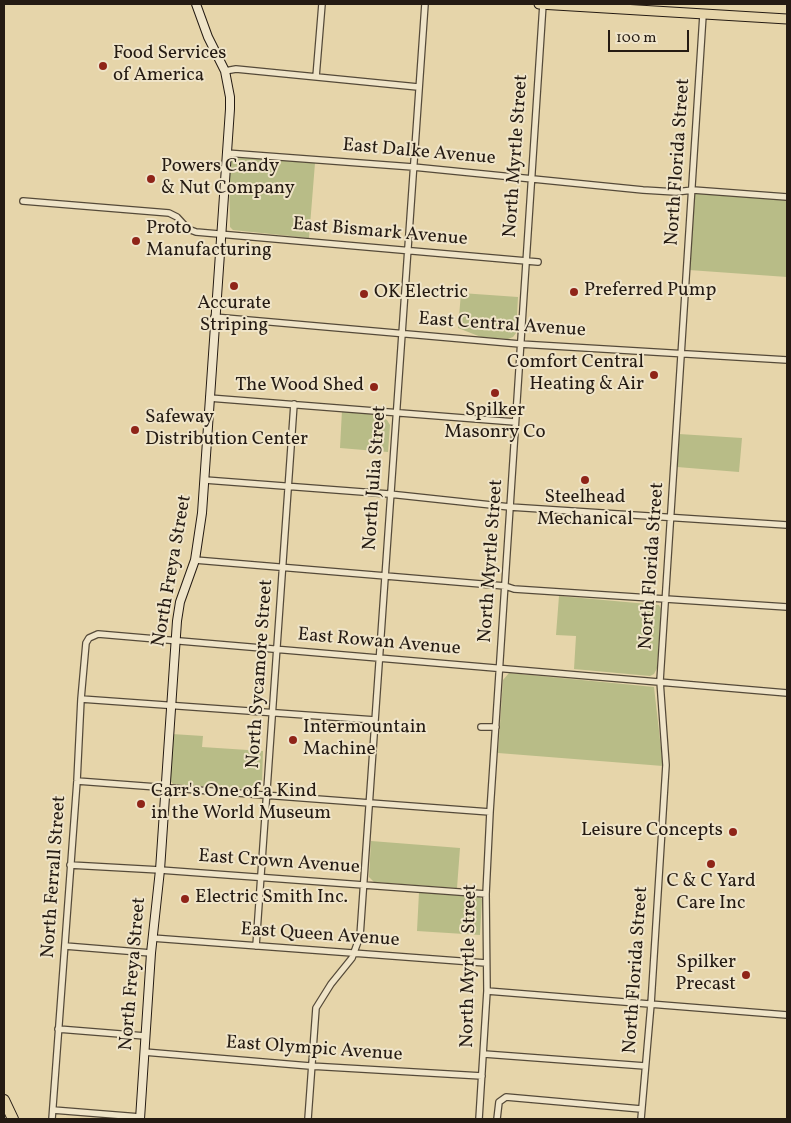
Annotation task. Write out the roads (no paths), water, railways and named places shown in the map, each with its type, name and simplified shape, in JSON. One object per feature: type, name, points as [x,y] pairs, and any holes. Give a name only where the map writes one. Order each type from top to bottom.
[{"type":"highway","points":[[4,1100],[13,1119]]},
{"type":"highway","points":[[4,1108],[8,1119]]},
{"type":"main road","points":[[545,4],[787,19]]},
{"type":"street","name":"North Freya Street","points":[[140,1118],[152,938],[160,870],[175,641],[180,602],[195,560],[202,514],[230,97],[225,71],[208,37],[196,4]]},
{"type":"street","points":[[316,77],[322,4]]},
{"type":"street","name":"North Julia Street","points":[[355,953],[360,936],[365,885],[375,720],[381,659],[390,494],[425,4]]},
{"type":"street","name":"North Myrtle Street","points":[[479,1119],[487,991],[486,894],[490,812],[525,260],[545,4]]},
{"type":"street","name":"North Florida Street","points":[[641,1119],[651,1004],[666,765],[660,682],[703,15]]},
{"type":"street","points":[[225,71],[236,69],[418,87]]},
{"type":"street","name":"East Dalke Avenue","points":[[226,153],[413,167],[652,191],[676,192],[693,190],[787,197]]},
{"type":"street","name":"East Bismark Avenue","points":[[23,201],[169,213],[177,217],[188,229],[196,232],[538,262]]},
{"type":"street","name":"East Central Avenue","points":[[214,317],[520,344],[681,352],[787,360]]},
{"type":"street","points":[[209,398],[515,422]]},
{"type":"street","name":"North Sycamore Street","points":[[256,946],[294,404]]},
{"type":"street","points":[[204,480],[390,494],[510,507],[787,525]]},
{"type":"street","points":[[195,560],[505,586],[514,589],[787,607]]},
{"type":"street","name":"East Rowan Avenue","points":[[89,638],[98,634],[787,693]]},
{"type":"street","name":"North Ferrall Street","points":[[52,1119],[77,781],[80,699],[86,643],[89,638]]},
{"type":"street","points":[[80,699],[375,720]]},
{"type":"street","points":[[481,727],[496,727]]},
{"type":"street","points":[[77,781],[490,812]]},
{"type":"street","name":"East Crown Avenue","points":[[70,865],[486,894]]},
{"type":"street","name":"East Queen Avenue","points":[[152,938],[486,963]]},
{"type":"street","points":[[65,946],[151,952]]},
{"type":"street","points":[[308,1119],[310,1066],[316,1008],[355,953]]},
{"type":"street","points":[[487,991],[787,1015]]},
{"type":"street","points":[[58,1029],[145,1036]]},
{"type":"street","name":"East Olympic Avenue","points":[[144,1052],[310,1066],[482,1076]]},
{"type":"street","points":[[484,1054],[645,1066]]},
{"type":"street","points":[[497,1119],[499,1102],[506,1098],[642,1109]]},
{"type":"street","points":[[53,1110],[140,1118]]},
{"type":"place","name":"Food Services of America","points":[[103,66]]},
{"type":"place","name":"Powers Candy & Nut Company","points":[[151,179]]},
{"type":"place","name":"Proto Manufacturing","points":[[136,241]]},
{"type":"place","name":"Accurate Striping","points":[[234,286]]},
{"type":"place","name":"Preferred Pump","points":[[574,292]]},
{"type":"place","name":"OK Electric","points":[[364,294]]},
{"type":"place","name":"Comfort Central Heating & Air","points":[[654,375]]},
{"type":"place","name":"The Wood Shed","points":[[374,387]]},
{"type":"place","name":"Spilker Masonry Co","points":[[495,393]]},
{"type":"place","name":"Safeway Distribution Center","points":[[135,430]]},
{"type":"place","name":"Steelhead Mechanical","points":[[585,480]]},
{"type":"place","name":"Intermountain Machine","points":[[293,740]]},
{"type":"place","name":"Carr's One of a Kind in the World Museum","points":[[141,804]]},
{"type":"place","name":"Leisure Concepts","points":[[733,832]]},
{"type":"place","name":"C & C Yard Care Inc","points":[[711,864]]},
{"type":"place","name":"Electric Smith Inc.","points":[[185,899]]},
{"type":"place","name":"Spilker Precast","points":[[746,975]]}]
